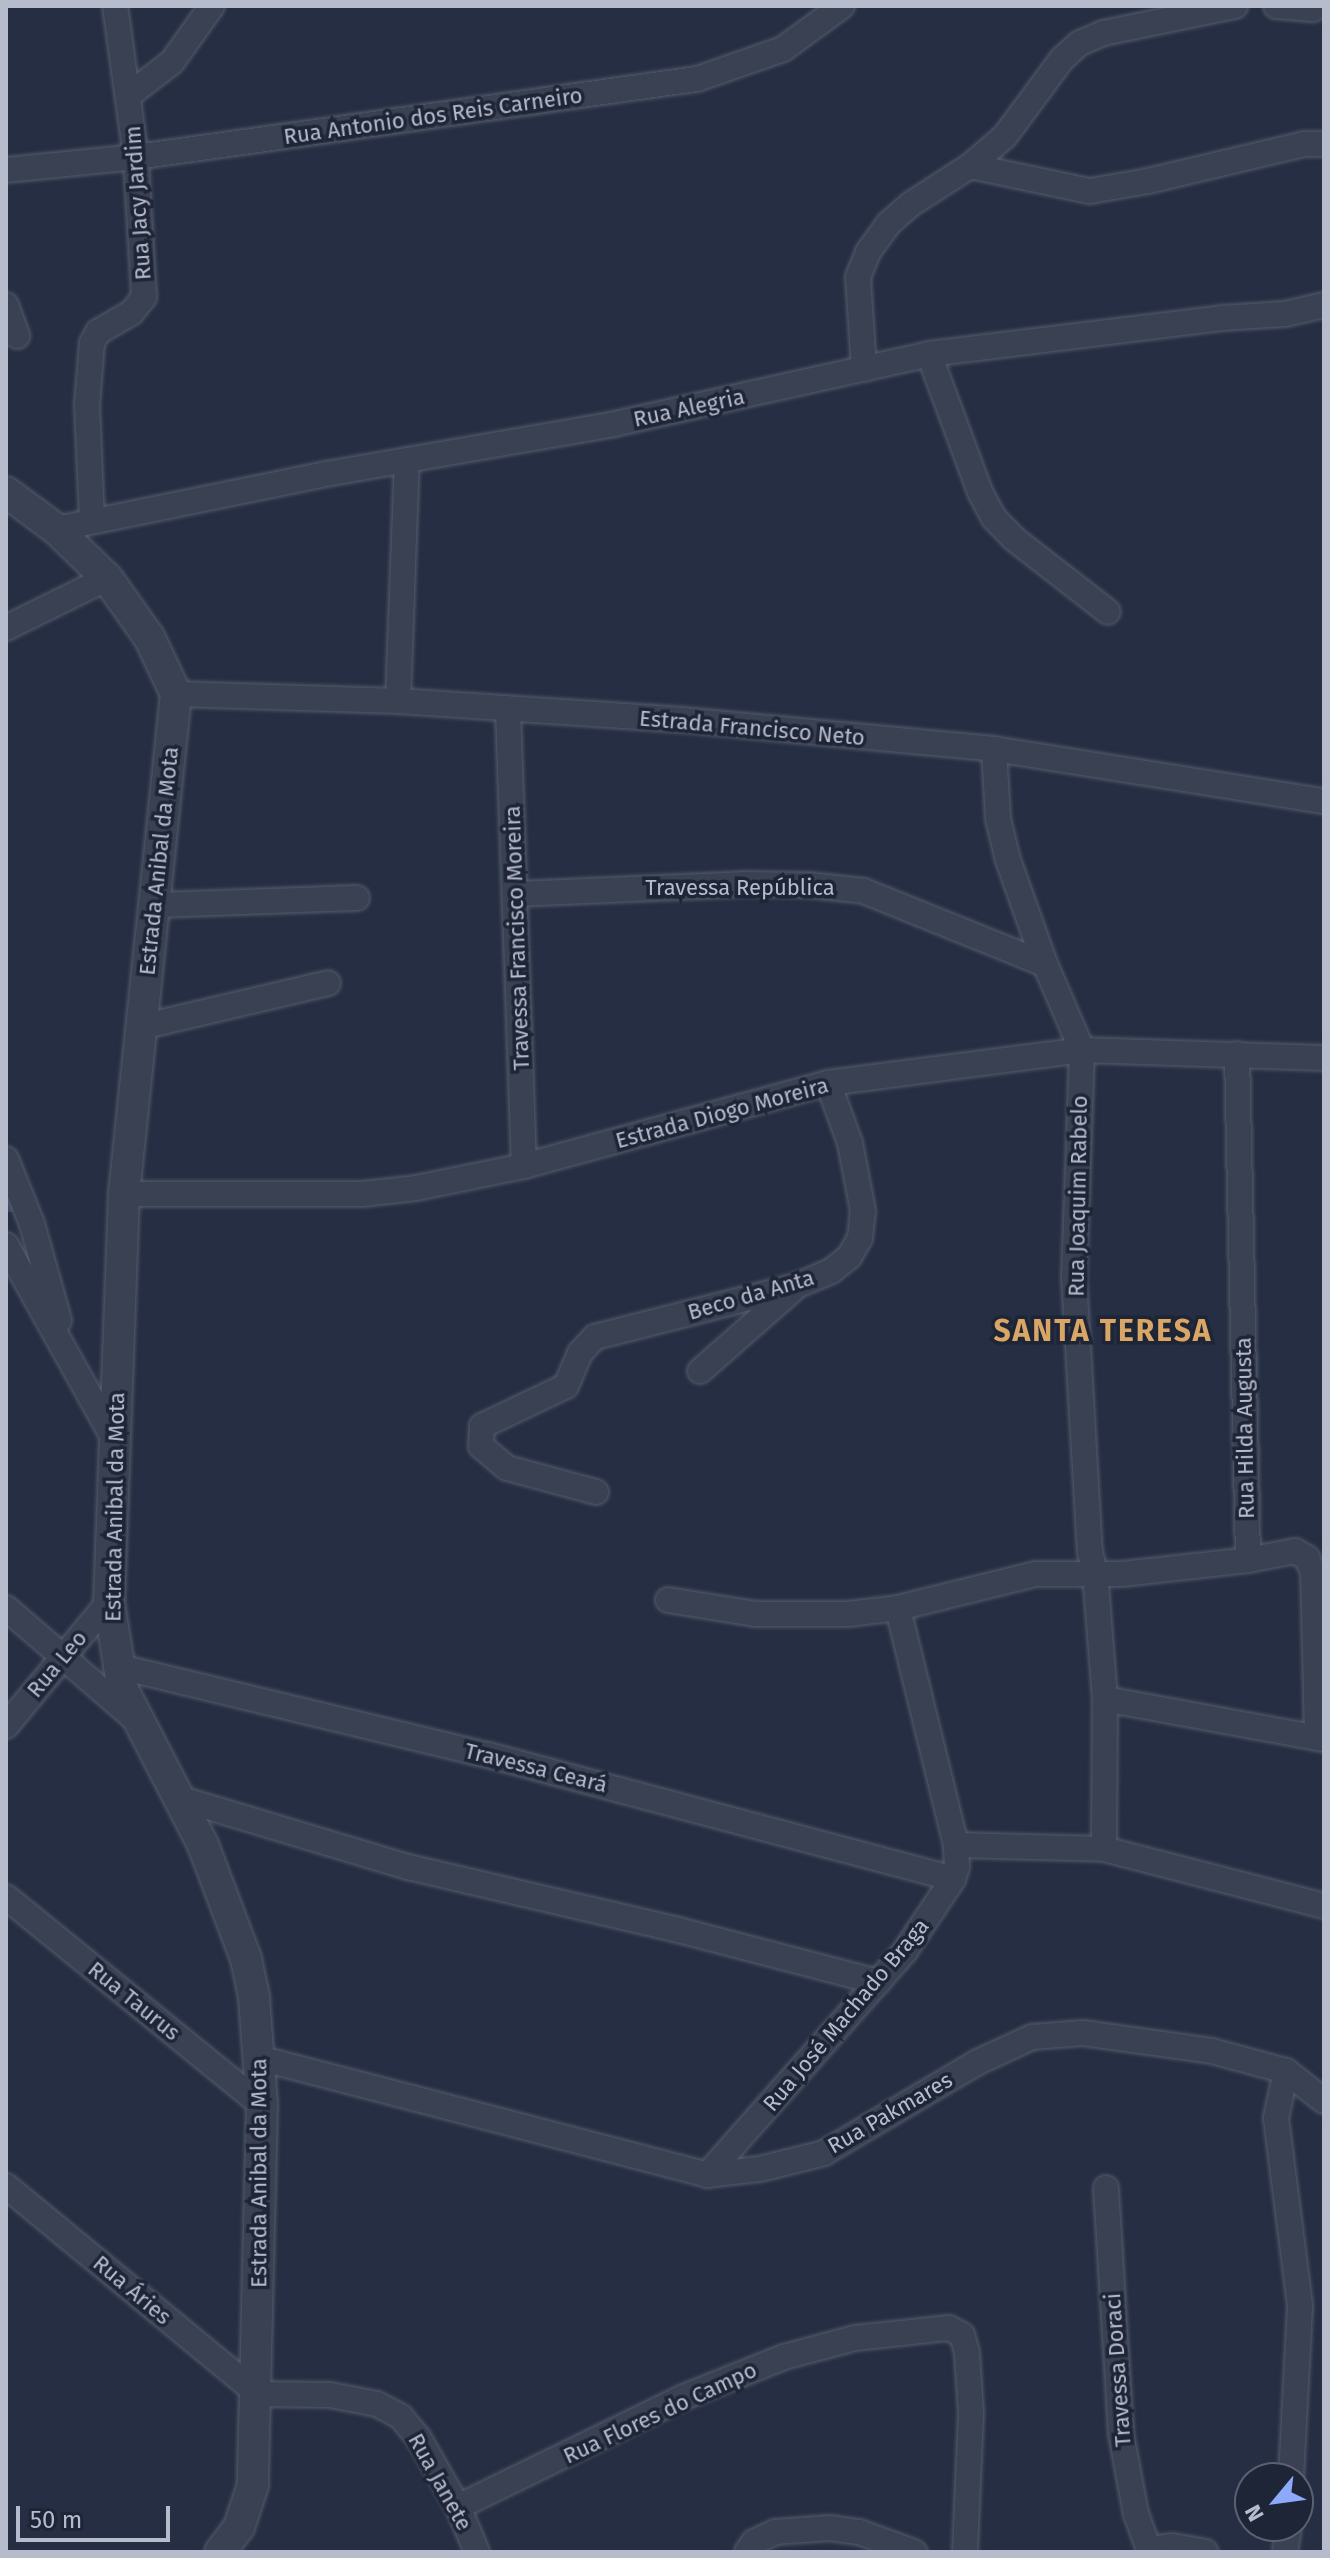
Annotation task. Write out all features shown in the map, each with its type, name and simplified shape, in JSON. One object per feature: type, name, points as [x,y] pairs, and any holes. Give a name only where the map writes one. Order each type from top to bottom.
[{"type":"street","name":"Rua Jacy Jardim","points":[[92,520],[87,405],[92,343],[98,332],[132,312],[144,297],[136,157],[115,6]]},
{"type":"street","points":[[129,95],[172,62],[212,6]]},
{"type":"street","name":"Rua Antonio dos Reis Carneiro","points":[[6,170],[136,157],[697,79],[783,49],[842,6]]},
{"type":"street","points":[[864,369],[858,277],[868,252],[888,224],[911,204],[970,166],[1005,136],[1062,59],[1080,43],[1103,33],[1235,6]]},
{"type":"street","points":[[1276,6],[1313,9]]},
{"type":"street","points":[[970,166],[1090,191],[1314,144]]},
{"type":"street","points":[[6,305],[17,336]]},
{"type":"street","name":"Rua Alegria","points":[[56,529],[407,460],[614,424],[929,354],[1206,320],[1285,314],[1324,305]]},
{"type":"street","points":[[929,354],[950,417],[994,518],[1013,538],[1108,612]]},
{"type":"street","points":[[398,701],[407,460]]},
{"type":"street","points":[[6,492],[56,529],[107,578],[149,637],[176,694]]},
{"type":"street","points":[[6,628],[107,578]]},
{"type":"street","name":"Estrada Francisco Neto","points":[[176,694],[398,701],[684,720],[994,749],[1324,801]]},
{"type":"street","name":"Estrada Anibal da Mota","points":[[176,694],[124,1194],[109,1602],[116,1666],[136,1719],[203,1845],[246,1959],[254,1998],[262,2105],[258,2394],[253,2485],[248,2507],[231,2547]]},
{"type":"street","name":"Travessa Francisco Moreira","points":[[508,710],[517,894],[524,1166]]},
{"type":"street","name":"Rua Joaquim Rabelo","points":[[994,749],[998,819],[1008,860],[1045,964],[1082,1050],[1074,1277],[1090,1552],[1095,1572],[1105,1699],[1104,1849]]},
{"type":"street","name":"Travessa República","points":[[517,894],[743,884],[864,891],[1045,964]]},
{"type":"street","points":[[156,905],[357,898]]},
{"type":"street","points":[[141,1027],[328,983]]},
{"type":"street","name":"Estrada Diogo Moreira","points":[[124,1194],[362,1194],[471,1179],[828,1083],[1082,1050],[1324,1058]]},
{"type":"street","name":"Rua Hilda Augusta","points":[[1237,1054],[1248,1560]]},
{"type":"street","name":"Beco da Anta","points":[[596,1492],[507,1468],[481,1446],[492,1420],[566,1386],[580,1353],[595,1337],[796,1286],[831,1271],[849,1257],[860,1238],[863,1211],[850,1143],[828,1083]]},
{"type":"street","points":[[6,1159],[32,1224],[72,1361]]},
{"type":"street","points":[[6,1245],[115,1441]]},
{"type":"street","points":[[700,1371],[796,1286]]},
{"type":"street","points":[[668,1600],[755,1614],[848,1614],[898,1608],[1035,1574],[1122,1574],[1248,1560],[1295,1551],[1307,1558],[1313,1572],[1320,1738],[1105,1699]]},
{"type":"street","name":"Rua Leo","points":[[6,1726],[109,1602]]},
{"type":"street","points":[[6,1608],[136,1719]]},
{"type":"street","name":"Rua José Machado Braga","points":[[707,2175],[905,1951],[953,1879],[956,1845],[898,1608]]},
{"type":"street","name":"Travessa Ceará","points":[[116,1666],[488,1755],[953,1879]]},
{"type":"street","points":[[178,1798],[408,1867],[678,1930],[878,1982]]},
{"type":"street","points":[[956,1845],[1104,1849],[1324,1906]]},
{"type":"street","name":"Rua Taurus","points":[[6,1897],[262,2105]]},
{"type":"street","name":"Rua Pakmares","points":[[259,2058],[707,2175],[760,2169],[824,2153],[978,2062],[1032,2037],[1083,2033],[1212,2051],[1286,2071],[1324,2101]]},
{"type":"street","points":[[1286,2071],[1276,2118],[1300,2306],[1292,2462]]},
{"type":"street","name":"Rua Áries","points":[[6,2186],[258,2394]]},
{"type":"street","name":"Travessa Doraci","points":[[1106,2188],[1121,2434],[1136,2514],[1149,2550]]},
{"type":"street","name":"Rua Flores do Campo","points":[[458,2507],[684,2397],[784,2357],[855,2338],[949,2328],[962,2335],[967,2353],[971,2413],[965,2552]]},
{"type":"street","name":"Rua Janete","points":[[258,2394],[330,2395],[377,2404],[401,2417],[418,2437],[458,2507],[477,2552]]},
{"type":"street","points":[[747,2552],[754,2542],[775,2532],[830,2528],[859,2532],[914,2552]]},
{"type":"street","points":[[1149,2550],[1172,2546],[1205,2552]]},
{"type":"waterway","points":[[6,1201],[10,1209]]},
{"type":"district","name":"SANTA TERESA","points":[[1103,1331]]}]
